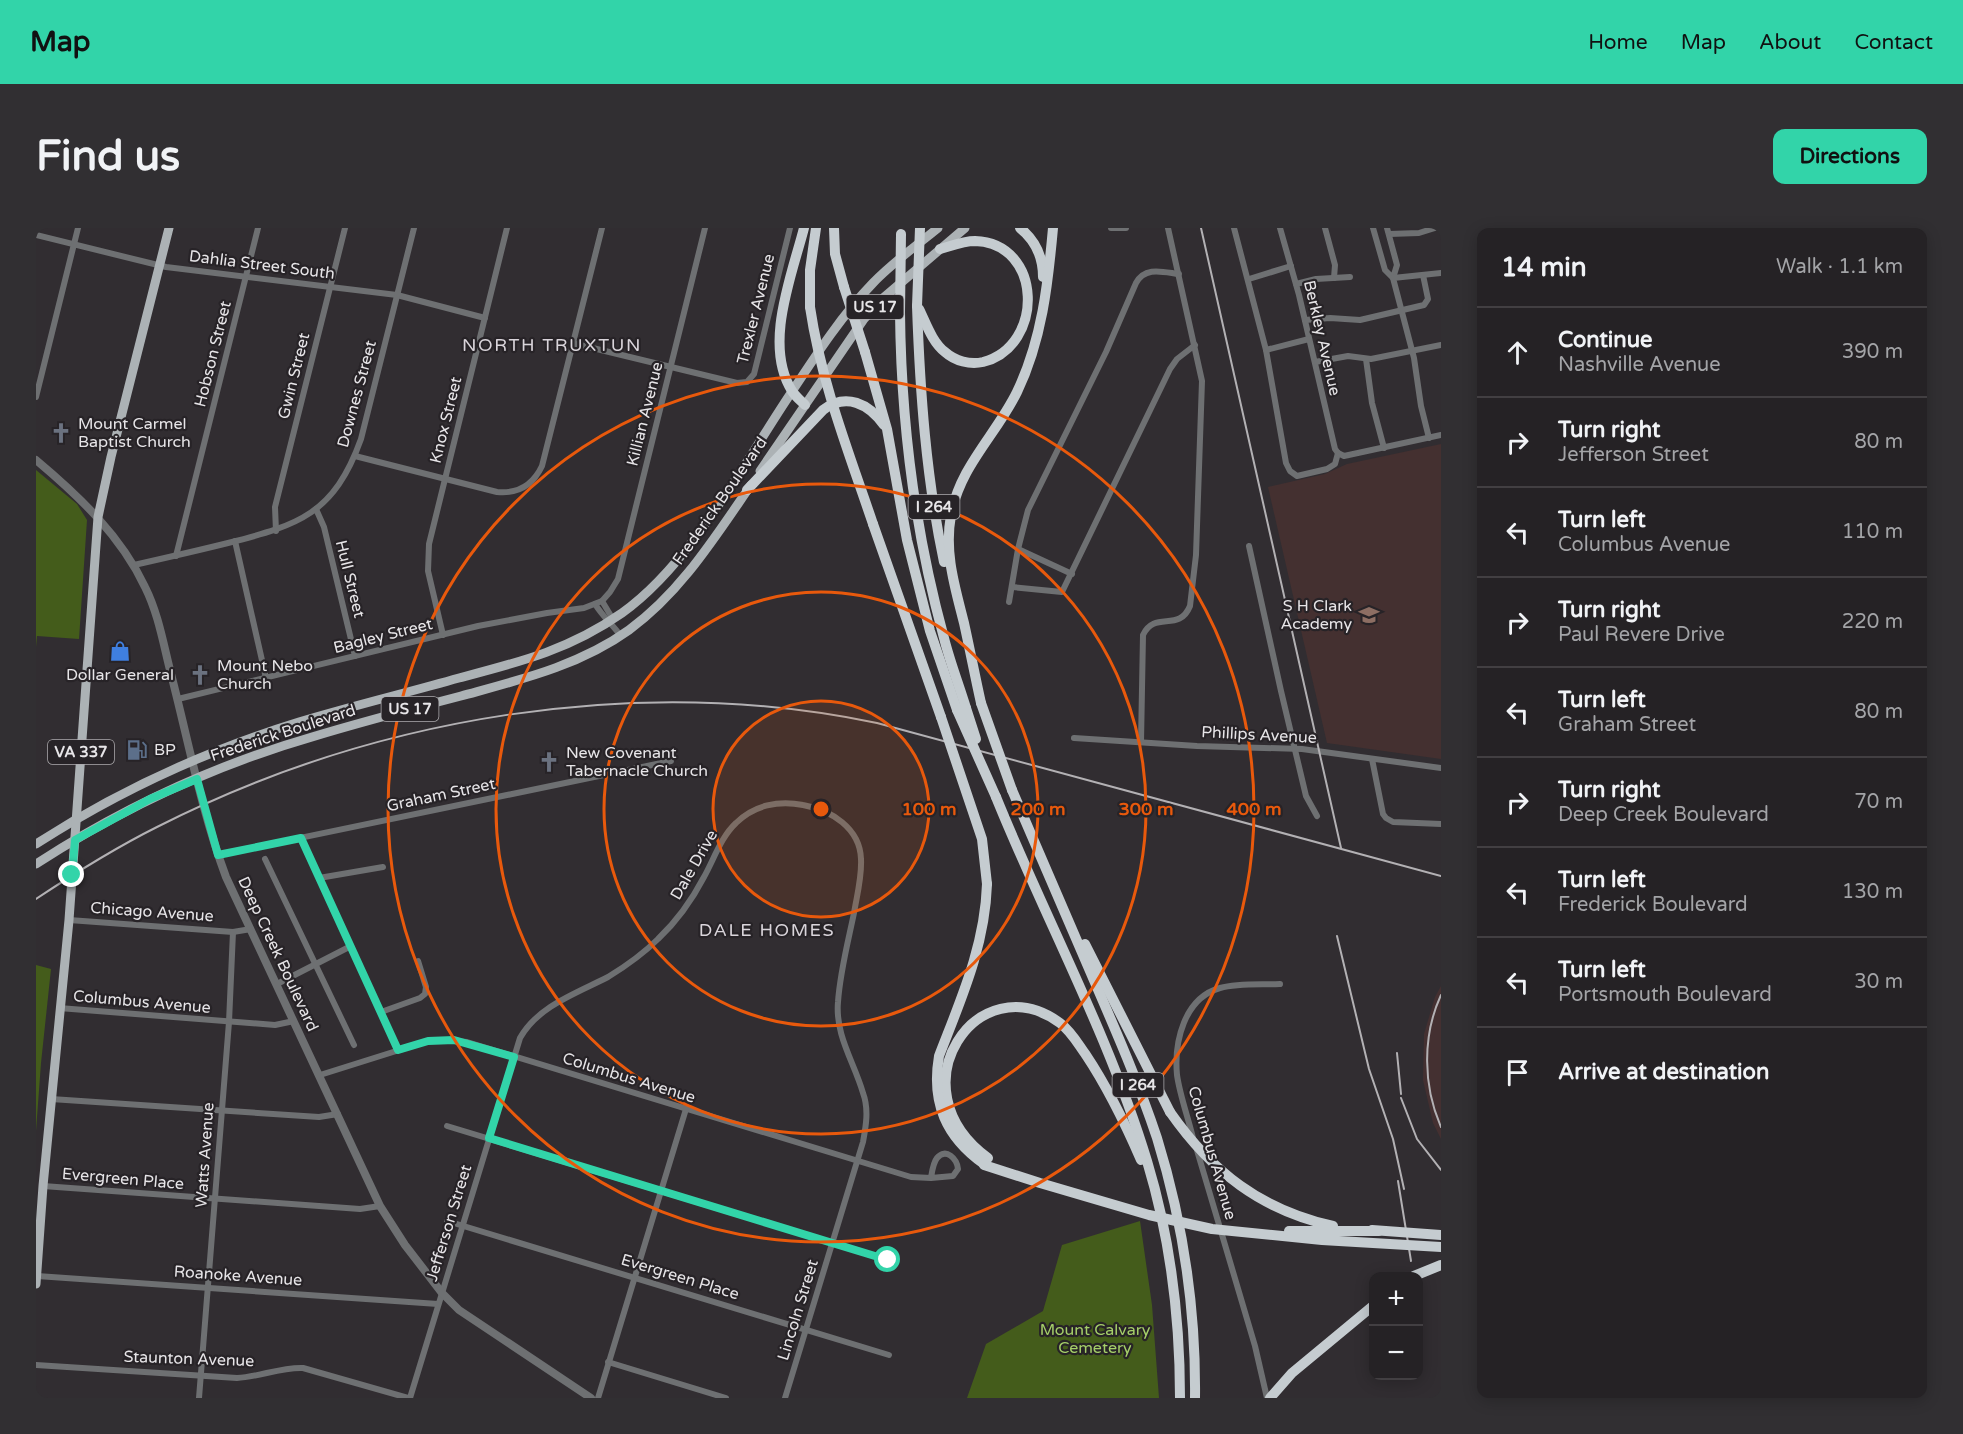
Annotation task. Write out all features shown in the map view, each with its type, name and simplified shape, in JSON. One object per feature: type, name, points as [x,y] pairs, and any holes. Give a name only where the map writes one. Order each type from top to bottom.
[{"type":"highway","points":[[804,228],[789,281],[779,330],[784,369],[792,391],[805,405]]},
{"type":"highway","points":[[816,228],[810,270],[810,307],[815,340],[829,393],[982,839],[987,884],[980,945],[939,1056],[936,1071],[940,1108],[948,1128],[961,1145],[986,1161],[1051,1186],[1149,1215],[1204,1228],[1261,1235],[1441,1247]]},
{"type":"highway","points":[[834,228],[836,254],[844,287],[887,429],[907,540],[925,611],[939,659],[962,709]]},
{"type":"highway","name":"I 264","points":[[920,228],[917,306],[921,399],[931,494],[949,587],[981,703],[1012,790],[1131,1067],[1157,1140],[1172,1194],[1186,1264],[1193,1328],[1195,1398]]},
{"type":"highway","points":[[1020,228],[1031,239],[1042,261],[1044,307]]},
{"type":"highway","points":[[981,703],[950,565],[951,517],[968,467],[1005,413],[1025,374],[1044,307],[1053,228]]},
{"type":"highway","name":"I 264","points":[[902,231],[900,312],[907,436],[921,536],[944,640],[962,709],[996,797],[1114,1068],[1137,1130],[1156,1193],[1173,1286],[1178,1337],[1180,1398]]},
{"type":"highway","points":[[917,306],[939,347],[955,359],[972,363],[987,361],[1002,353],[1016,339],[1025,321],[1028,302],[1026,283],[1017,262],[1004,250],[994,245],[975,241],[940,249]]},
{"type":"highway","points":[[747,490],[823,410],[835,403],[849,401],[864,405],[887,429]]},
{"type":"highway","points":[[1012,790],[1110,996],[1170,1112],[1216,1168],[1264,1202],[1313,1222],[1336,1227],[1441,1235]]},
{"type":"highway","points":[[1156,1193],[1106,1085],[1075,1039],[1060,1023],[1028,1009],[1005,1009],[973,1022],[957,1040],[947,1063],[945,1087],[950,1112],[962,1134],[986,1161],[1133,1204],[1219,1225],[1289,1231],[1379,1231]]},
{"type":"highway","points":[[1423,1272],[1441,1264]]},
{"type":"highway","points":[[1268,1398],[1292,1373],[1369,1309]]},
{"type":"main road","name":"VA 337","points":[[36,1284],[59,1008],[69,920],[98,518],[111,457],[169,228]]},
{"type":"main road","name":"Frederick Boulevard","points":[[36,844],[115,799],[193,762],[299,722],[530,659],[570,644],[610,621],[639,599],[674,565],[713,512],[841,321],[870,286],[884,271],[938,228]]},
{"type":"main road","name":"Frederick Boulevard","points":[[36,864],[150,799],[250,757],[308,738],[540,674],[590,653],[620,636],[647,615],[688,574],[864,319],[882,299],[965,228]]},
{"type":"street","points":[[36,397],[78,228]]},
{"type":"street","name":"Hobson Street","points":[[176,556],[258,228]]},
{"type":"street","name":"Gwin Street","points":[[276,531],[275,507],[345,228]]},
{"type":"street","name":"Downes Street","points":[[134,566],[276,531],[304,518],[316,509],[342,480],[361,440],[414,228]]},
{"type":"street","name":"Knox Street","points":[[443,634],[430,578],[429,544],[507,228]]},
{"type":"street","points":[[355,456],[505,493],[522,489],[534,480],[542,466],[602,228]]},
{"type":"street","name":"Killian Avenue","points":[[598,603],[610,592],[618,579],[705,228]]},
{"type":"street","name":"Trexler Avenue","points":[[670,367],[733,382],[747,382],[754,374],[790,228]]},
{"type":"street","points":[[1111,228],[1126,228]]},
{"type":"street","points":[[1140,742],[1143,635],[1154,623],[1179,620],[1188,612],[1196,545],[1202,393],[1200,369],[1168,228]]},
{"type":"street","points":[[1234,228],[1266,350],[1286,463],[1290,471],[1297,476],[1327,469],[1335,464],[1338,453],[1344,456],[1441,435]]},
{"type":"street","name":"Berkley Avenue","points":[[1280,228],[1305,320],[1335,449],[1338,453]]},
{"type":"street","points":[[1325,228],[1335,265],[1334,278]]},
{"type":"street","points":[[1373,228],[1385,270],[1393,278],[1413,351],[1421,406],[1429,438]]},
{"type":"street","points":[[1393,278],[1397,265],[1388,231],[1419,233],[1431,229]]},
{"type":"street","name":"Dahlia Street South","points":[[36,235],[159,266],[397,296],[485,318]]},
{"type":"street","points":[[1249,279],[1291,266]]},
{"type":"street","points":[[1010,602],[1018,549],[1028,510],[1106,352],[1139,278],[1143,274],[1154,271],[1179,274]]},
{"type":"street","points":[[1393,278],[1441,273]]},
{"type":"street","points":[[1305,320],[1330,318],[1360,320],[1402,311],[1428,302],[1423,275]]},
{"type":"street","points":[[1296,284],[1316,279],[1350,277]]},
{"type":"street","points":[[1266,350],[1309,339]]},
{"type":"street","points":[[572,343],[670,367]]},
{"type":"street","points":[[1012,587],[1062,592],[1170,369],[1177,359],[1195,345]]},
{"type":"street","points":[[1315,362],[1348,356],[1366,359],[1441,345]]},
{"type":"street","points":[[1366,359],[1372,403],[1384,448]]},
{"type":"street","name":"Deep Creek Boulevard","points":[[36,460],[80,498],[98,518],[134,566],[154,608],[218,855],[380,1206],[411,1253],[442,1293],[459,1310],[591,1398]]},
{"type":"street","name":"Hull Street","points":[[316,509],[324,527],[354,656]]},
{"type":"street","points":[[235,541],[266,678]]},
{"type":"street","points":[[1249,546],[1306,796],[1317,816]]},
{"type":"street","points":[[1018,549],[1072,574]]},
{"type":"street","points":[[598,603],[611,616],[610,621],[620,636]]},
{"type":"street","name":"Bagley Street","points":[[178,699],[443,634],[598,603]]},
{"type":"street","name":"Phillips Avenue","points":[[1074,738],[1295,749],[1441,768]]},
{"type":"street","points":[[1372,759],[1386,818],[1393,822],[1441,824]]},
{"type":"street","name":"Graham Street","points":[[218,855],[671,761]]},
{"type":"street","name":"Dale Drive","points":[[514,1057],[525,1029],[537,1016],[624,967],[667,931],[691,900],[724,839],[737,822],[752,811],[774,804],[812,806],[836,817],[845,824],[855,838],[861,858],[858,891],[837,1005],[841,1037],[864,1094],[866,1106],[866,1127],[857,1161]]},
{"type":"street","points":[[301,838],[398,1050]]},
{"type":"street","points":[[265,859],[354,1045]]},
{"type":"street","points":[[319,878],[383,867]]},
{"type":"street","name":"Chicago Avenue","points":[[69,920],[233,932]]},
{"type":"street","points":[[233,932],[251,929]]},
{"type":"street","name":"Watts Avenue","points":[[199,1398],[229,1022],[233,932]]},
{"type":"street","points":[[277,984],[351,946]]},
{"type":"street","points":[[381,1012],[420,998],[425,994],[426,987],[418,961]]},
{"type":"street","name":"Columbus Avenue","points":[[1268,1398],[1255,1346],[1179,1088],[1177,1060],[1182,1027],[1192,1007],[1199,999],[1214,990],[1228,986],[1280,984]]},
{"type":"street","name":"Columbus Avenue","points":[[59,1008],[275,1025],[294,1021]]},
{"type":"street","name":"Columbus Avenue","points":[[320,1075],[428,1041],[454,1040],[911,1177],[931,1178],[953,1176],[958,1169],[955,1159],[950,1155],[939,1156],[935,1160],[931,1178]]},
{"type":"street","name":"Jefferson Street","points":[[409,1398],[514,1057]]},
{"type":"street","points":[[51,1100],[319,1117],[338,1114]]},
{"type":"street","points":[[597,1398],[686,1109]]},
{"type":"street","points":[[447,1126],[888,1260]]},
{"type":"street","name":"Lincoln Street","points":[[785,1398],[857,1161]]},
{"type":"street","name":"Evergreen Place","points":[[43,1186],[360,1209],[380,1206]]},
{"type":"street","name":"Evergreen Place","points":[[447,1221],[889,1355]]},
{"type":"street","name":"Roanoke Avenue","points":[[37,1276],[438,1304]]},
{"type":"street","points":[[608,1362],[726,1398]]},
{"type":"street","name":"Staunton Avenue","points":[[36,1365],[250,1378],[285,1369],[303,1368],[409,1398]]},
{"type":"shaded area","name":"S H Clark Academy","points":[[1441,444],[1441,759],[1327,743],[1268,487],[1325,474],[1347,464]]},
{"type":"shaded area","points":[[1441,986],[1441,1139],[1433,1123],[1423,1080],[1424,1034],[1435,997]]},
{"type":"green space","points":[[36,470],[77,504],[87,520],[79,639],[37,636],[36,647]]},
{"type":"green space","points":[[36,965],[51,969],[36,1131]]},
{"type":"green space","name":"Mount Calvary Cemetery","points":[[1140,1221],[1152,1305],[1159,1398],[967,1398],[986,1344],[1043,1311],[1062,1245]]},
{"type":"railway","points":[[1201,228],[1341,848]]},
{"type":"railway","points":[[36,899],[95,861],[157,827],[241,789],[328,757],[417,732],[509,715],[601,705],[694,703],[786,709],[877,723],[1441,876]]},
{"type":"railway","points":[[1337,936],[1369,1069],[1393,1139],[1404,1189]]},
{"type":"railway","points":[[1441,995],[1430,1027],[1427,1061],[1431,1095],[1441,1127]]},
{"type":"railway","points":[[1397,1053],[1401,1094]]},
{"type":"railway","points":[[1401,1098],[1417,1139],[1441,1170]]},
{"type":"railway","points":[[1398,1181],[1411,1261]]},
{"type":"place","name":"Mount Carmel Baptist Church","points":[[61,433]]},
{"type":"place","name":"S H Clark Academy","points":[[1369,615]]},
{"type":"place","name":"Dollar General","points":[[120,651]]},
{"type":"place","name":"Mount Nebo Church","points":[[200,675]]},
{"type":"place","name":"BP","points":[[137,750]]},
{"type":"place","name":"New Covenant Tabernacle Church","points":[[549,762]]},
{"type":"district","name":"NORTH TRUXTUN","points":[[552,345]]},
{"type":"district","name":"DALE HOMES","points":[[767,930]]},
{"type":"route","points":[[72,875],[75,840],[150,799],[197,779],[218,855],[301,838],[398,1050],[428,1041],[454,1040],[514,1057],[489,1138],[888,1260]]}]
